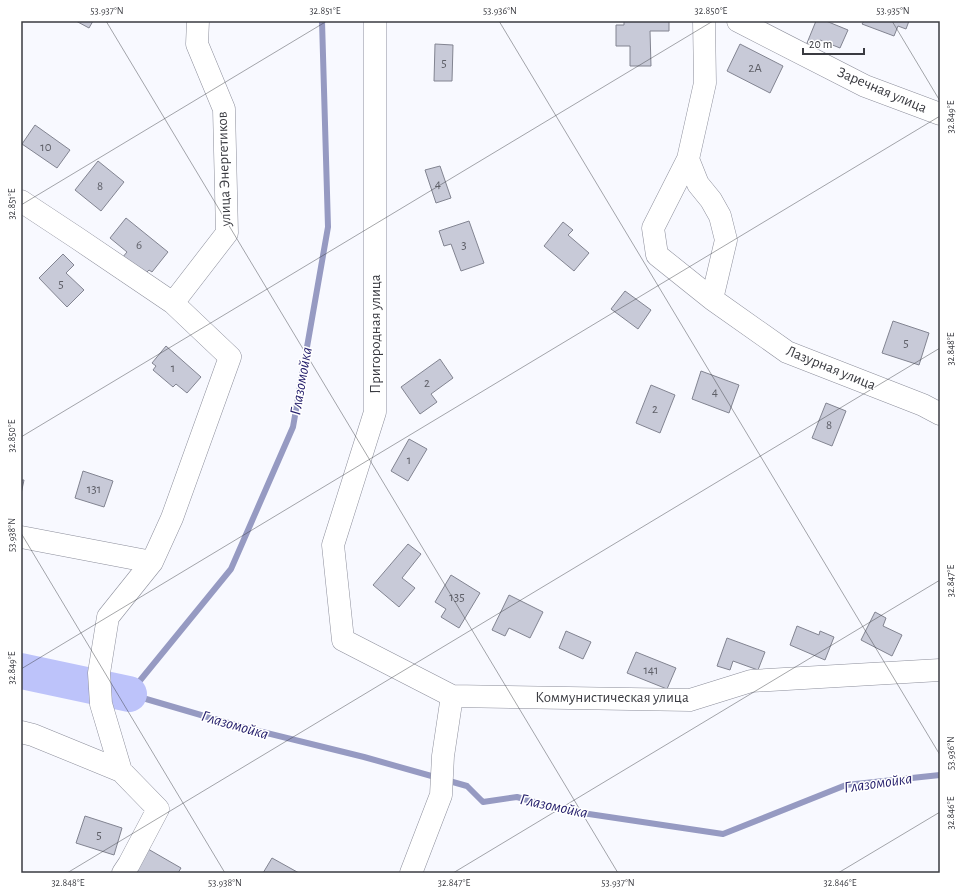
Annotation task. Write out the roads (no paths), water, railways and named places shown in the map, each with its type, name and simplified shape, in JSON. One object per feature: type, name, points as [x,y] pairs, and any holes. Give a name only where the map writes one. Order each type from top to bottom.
[{"type":"street","name":"улица Энергетиков","points":[[172,303],[227,233],[224,109],[197,44],[198,21]]},
{"type":"street","name":"Пригородная улица","points":[[343,640],[333,545],[375,412],[375,21]]},
{"type":"street","points":[[704,21],[705,83],[688,159],[698,184],[711,200],[720,216],[726,240],[712,299]]},
{"type":"street","name":"Заречная улица","points":[[738,21],[865,86],[940,114]]},
{"type":"street","name":"Лазурная улица","points":[[688,159],[653,228],[657,255],[712,299],[787,352],[923,405],[940,414]]},
{"type":"street","points":[[21,202],[77,238],[172,303],[230,357],[172,518],[152,562],[108,617],[99,673],[101,704],[120,771]]},
{"type":"street","points":[[21,537],[152,562]]},
{"type":"street","name":"Коммунистическая улица","points":[[343,640],[452,696],[690,700],[751,681],[940,670]]},
{"type":"street","points":[[411,873],[441,796],[443,756],[452,696]]},
{"type":"street","points":[[21,732],[33,734],[120,771],[158,809],[123,873]]},
{"type":"waterway","name":"Глазомойка","points":[[322,21],[328,227],[293,427],[231,569],[129,694],[242,727],[364,757],[467,786],[483,802],[517,797],[562,810],[723,834],[846,785],[940,775]]},
{"type":"waterway","name":"Глазомойка","points":[[21,671],[129,694]]}]
